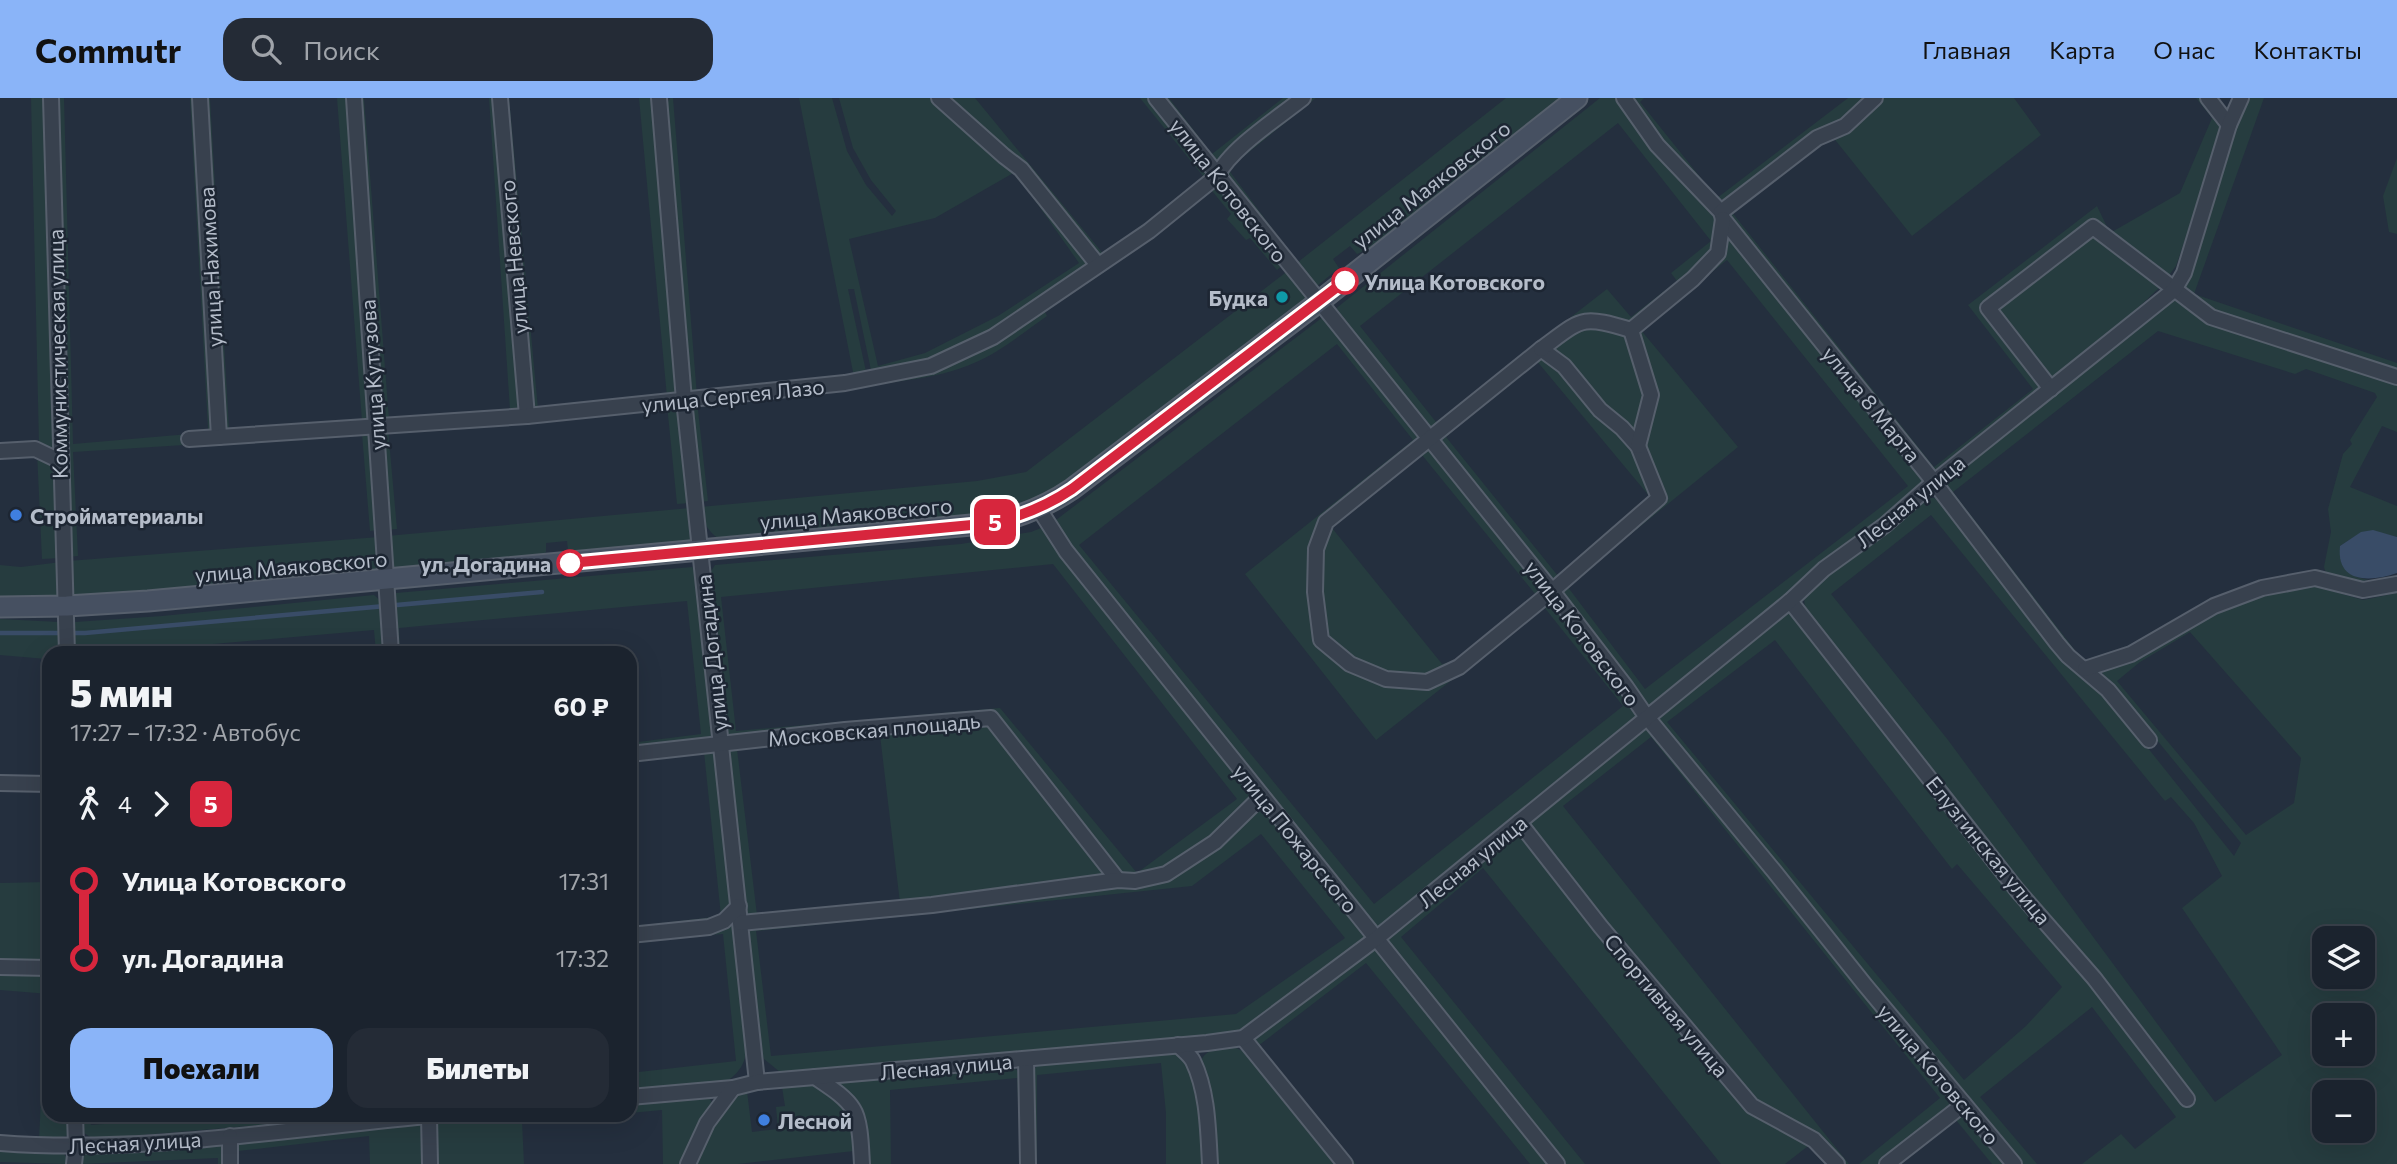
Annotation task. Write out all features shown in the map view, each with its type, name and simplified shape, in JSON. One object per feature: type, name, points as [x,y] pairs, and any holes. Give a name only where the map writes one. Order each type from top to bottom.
[{"type":"main road","name":"улица Маяковского","points":[[0,607],[67,606],[701,551],[993,523],[1038,509],[1072,489],[1320,301],[1577,98]]},
{"type":"street","name":"Коммунистическая улица","points":[[51,98],[67,646]]},
{"type":"street","name":"улица Нахимова","points":[[200,98],[219,437]]},
{"type":"street","name":"улица Кутузова","points":[[354,98],[391,646]]},
{"type":"street","name":"улица Невского","points":[[499,98],[527,416]]},
{"type":"street","name":"улица Догадина","points":[[659,98],[684,400],[757,1082]]},
{"type":"street","points":[[939,98],[1021,169],[1098,265]]},
{"type":"street","name":"улица Котовского","points":[[1156,98],[1552,591],[1646,716],[2014,1164]]},
{"type":"street","name":"улица Сергея Лазо","points":[[189,439],[527,416],[845,383],[931,366],[993,337],[1149,232],[1217,176],[1222,166],[1238,151],[1303,98]]},
{"type":"street","name":"улица 8 Марта","points":[[1624,98],[1657,145],[1722,216],[1934,482],[2057,643],[2068,656],[2108,690],[2149,740]]},
{"type":"street","points":[[1631,330],[1693,279],[1718,253],[1722,216],[1817,138],[1845,126],[1875,98]]},
{"type":"street","points":[[2208,98],[2230,125]]},
{"type":"street","points":[[2174,290],[2183,273],[2241,98]]},
{"type":"street","points":[[2051,389],[1988,308],[2093,227],[2211,317],[2397,377]]},
{"type":"street","name":"Лесная улица","points":[[637,1096],[733,1088],[757,1082],[1207,1044],[1243,1038],[1377,938],[1790,601],[1824,569],[1885,525],[1934,482],[2174,290]]},
{"type":"street","points":[[1541,349],[1564,366],[1600,410],[1638,446],[1659,498],[1459,667],[1427,682],[1386,679],[1350,664],[1321,640],[1315,592],[1316,549],[1326,522],[1541,349],[1577,323],[1596,320],[1631,330]]},
{"type":"street","points":[[1631,330],[1651,395],[1638,446]]},
{"type":"street","points":[[0,451],[35,449],[60,461]]},
{"type":"street","name":"улица Пожарского","points":[[1038,509],[1066,551],[1557,1164]]},
{"type":"street","points":[[2085,669],[2131,654],[2214,606],[2262,588],[2315,578],[2363,590],[2397,584]]},
{"type":"street","name":"Елузгинская улица","points":[[1790,601],[2017,890],[2094,978],[2188,1099]]},
{"type":"street","name":"Московская площадь","points":[[720,743],[991,718],[1118,880]]},
{"type":"street","points":[[637,753],[720,743]]},
{"type":"street","points":[[0,783],[42,784]]},
{"type":"street","points":[[741,923],[932,905],[1118,880],[1135,881],[1166,874],[1215,842],[1262,796]]},
{"type":"street","name":"Спортивная улица","points":[[1519,822],[1601,927],[1752,1106],[1814,1140],[1837,1164]]},
{"type":"street","points":[[637,934],[709,927],[724,921],[739,906]]},
{"type":"street","points":[[0,967],[42,968]]},
{"type":"street","points":[[1243,1038],[1345,1164]]},
{"type":"street","points":[[1193,1059],[1207,1044]]},
{"type":"street","points":[[1178,1045],[1193,1059],[1202,1089],[1207,1115],[1210,1164]]},
{"type":"street","points":[[1026,1059],[1028,1164]]},
{"type":"street","points":[[816,1077],[836,1091],[854,1110],[862,1164]]},
{"type":"street","points":[[688,1164],[707,1123],[733,1088]]},
{"type":"street","points":[[1887,1164],[1964,1104]]},
{"type":"street","points":[[74,1164],[75,1122]]},
{"type":"street","name":"Лесная улица","points":[[0,1143],[76,1146],[230,1136],[359,1122]]},
{"type":"street","points":[[424,1122],[430,1164]]},
{"type":"street","points":[[230,1136],[230,1164]]},
{"type":"green space","points":[[31,98],[47,98],[56,453],[39,444]]},
{"type":"green space","points":[[55,98],[64,98],[73,444],[189,434],[208,429],[190,98],[198,98],[217,434],[371,431],[378,530],[370,531],[362,434],[73,452],[78,556],[67,557]]},
{"type":"green space","points":[[203,98],[210,98],[229,429],[362,421],[337,98],[351,98],[371,425],[221,434]]},
{"type":"green space","points":[[356,98],[364,98],[389,419],[510,410],[489,98],[497,98],[524,413],[378,425]]},
{"type":"green space","points":[[502,98],[509,98],[538,409],[667,397],[639,98],[654,98],[679,398],[530,413]]},
{"type":"green space","points":[[670,98],[673,98],[697,396],[689,397],[665,108]]},
{"type":"green space","points":[[799,98],[832,98],[847,151],[866,185],[892,216],[896,211],[871,180],[853,148],[839,98],[936,98],[1019,170],[1093,264],[993,334],[930,363],[872,375],[854,289],[848,289],[867,376],[701,396],[854,377]],"holes":[[[1015,172],[1079,263],[998,316],[925,353],[878,366],[849,239],[935,218]]]},
{"type":"green space","points":[[943,98],[975,98],[1105,256],[1098,261],[1023,167]]},
{"type":"green space","points":[[1140,98],[1151,98],[1212,177],[1207,181]]},
{"type":"green space","points":[[1161,98],[1169,98],[1212,154],[1283,98],[1298,98],[1215,168]]},
{"type":"green space","points":[[1308,98],[1316,98],[1228,169],[1294,258],[1222,173],[1223,168]]},
{"type":"green space","points":[[1506,98],[1566,98],[1378,245],[1357,254],[1350,246],[1333,259],[1339,268],[1317,286],[1310,286],[1293,266]]},
{"type":"green space","points":[[1600,98],[1618,98],[1717,215],[1715,251],[1631,327],[1596,317],[1432,435],[1334,310]],"holes":[[[1618,123],[1711,241],[1671,273],[1677,281],[1631,317],[1607,289],[1436,422],[1360,326]]]},
{"type":"green space","points":[[1632,98],[1644,98],[1640,102],[1717,198],[1663,143]]},
{"type":"green space","points":[[1848,98],[1867,98],[1843,121],[1727,201],[1717,198]]},
{"type":"green space","points":[[1884,98],[2014,98],[2041,135],[1912,236],[1832,136]]},
{"type":"green space","points":[[2196,98],[2203,98],[2224,124],[2176,266],[2160,287],[2123,322],[1936,474],[1731,221],[1731,211],[1934,467],[2033,389],[1968,305],[2097,206],[2110,233],[2180,193],[2212,118]]},
{"type":"green space","points":[[2247,98],[2264,98],[2194,294],[2397,363],[2397,373],[2213,313],[2189,294],[2184,286],[2235,127]]},
{"type":"green space","points":[[2397,158],[2397,234],[2389,232],[2383,196]]},
{"type":"green space","points":[[1215,181],[1283,265],[1277,270],[1250,238],[1246,240],[1227,219],[1231,214],[1208,186]]},
{"type":"green space","points":[[1207,187],[1044,310],[1047,316],[993,353],[942,374],[842,388],[870,382],[995,339]]},
{"type":"green space","points":[[1725,226],[1923,477],[1922,489],[1648,710],[1557,592],[1663,498],[1641,445],[1654,395],[1634,331],[1695,282]],"holes":[[[1727,260],[1908,486],[1645,689],[1567,586],[1738,447],[1640,329]]]},
{"type":"green space","points":[[1289,270],[1305,290],[1308,301],[1074,480],[1016,511],[723,542],[705,523],[700,507],[977,481],[1026,472]]},
{"type":"green space","points":[[2177,298],[2397,382],[2397,432],[2382,426],[2350,487],[2397,506],[2397,537],[2367,532],[2340,546],[2357,577],[2369,580],[2347,580],[2326,573],[2324,567],[2331,532],[2328,509],[2343,454],[2352,444],[2350,440],[2377,397],[2375,393],[2306,369],[2295,374],[2158,331],[1953,492],[2084,662],[2072,652],[1945,489],[1945,483],[2036,406],[2169,301]]},
{"type":"green space","points":[[1327,314],[1424,438],[1323,519],[1319,641],[1350,668],[1427,686],[1552,595],[1641,715],[1376,931],[1052,523]],"holes":[[[1337,344],[1413,440],[1245,574],[1376,740],[1544,607],[1623,706],[1374,904],[1079,545]]]},
{"type":"green space","points":[[1578,326],[1628,333],[1648,394],[1637,440],[1547,349]]},
{"type":"green space","points":[[1541,352],[1635,448],[1655,497],[1553,587],[1435,439]],"holes":[[[1536,360],[1650,497],[1558,576],[1446,437]]]},
{"type":"green space","points":[[697,401],[708,501],[700,502],[690,402]]},
{"type":"green space","points":[[680,403],[690,503],[677,504],[667,405]]},
{"type":"green space","points":[[388,429],[397,529],[385,530],[378,430]]},
{"type":"green space","points":[[1430,445],[1548,591],[1456,665],[1425,678],[1387,676],[1353,662],[1325,639],[1318,550],[1329,523]],"holes":[[[1422,455],[1536,595],[1459,660],[1442,664],[1332,528]]]},
{"type":"green space","points":[[37,452],[58,465],[61,558],[42,559]]},
{"type":"green space","points":[[1926,497],[1941,499],[2104,693],[2234,856],[2241,843],[2101,669],[2216,611],[2264,594],[2311,585],[2363,600],[2397,593],[2397,1164],[2082,1164],[2121,1134],[2135,1149],[2176,1117],[2092,1007],[1980,1097],[2037,1164],[2021,1164],[1653,718],[1784,612],[1797,617],[2021,888],[1805,611],[1804,595],[1829,571]],"holes":[[[1931,515],[2165,801],[2171,797],[2194,823],[2222,876],[2182,908],[2282,1055],[2215,1102],[1948,740],[1831,594]],[[2190,632],[2301,758],[2294,803],[2246,835],[2117,681],[2140,662]],[[1775,640],[1952,869],[1957,864],[2062,987],[2026,1026],[1964,1080],[1667,722]]]},
{"type":"green space","points":[[690,508],[692,533],[688,545],[578,556],[568,550],[567,541],[546,543],[546,552],[536,560],[394,572],[389,564],[387,536]]},
{"type":"green space","points":[[1046,526],[1255,794],[1212,839],[1164,871],[1120,876],[993,715],[726,738],[710,573],[715,565],[961,544],[1031,532]],"holes":[[[1053,564],[1237,799],[1137,873],[1000,708],[736,731],[721,597]]]},
{"type":"green space","points":[[379,537],[381,564],[377,574],[73,598],[68,561]]},
{"type":"green space","points":[[61,562],[60,599],[0,601],[0,565],[21,567]]},
{"type":"green space","points":[[692,567],[699,575],[747,1047],[741,1067],[726,1082],[637,1089],[637,1072],[736,1061],[723,934],[637,940],[637,926],[721,916],[704,752],[637,758],[637,742],[701,734],[687,601],[399,628],[400,646],[394,646],[391,603],[396,593]]},
{"type":"green space","points":[[374,595],[384,604],[387,646],[375,646],[374,630],[190,646],[75,646],[75,622]]},
{"type":"green space","points":[[0,619],[59,622],[60,646],[42,646],[42,659],[0,655]]},
{"type":"green space","points":[[989,722],[1112,878],[933,902],[747,919],[727,746]],"holes":[[[880,735],[900,903],[757,915],[737,749]]]},
{"type":"green space","points":[[1647,723],[1959,1104],[1882,1164],[1859,1164],[1940,1098],[1651,737],[1563,806],[1849,1164],[1843,1164],[1753,1101],[1604,926],[1526,821]]},
{"type":"green space","points":[[1261,801],[1368,936],[1239,1031],[1223,1036],[816,1071],[780,1072],[764,1059],[759,1046],[748,926],[1167,877]],"holes":[[[1261,834],[1345,938],[1236,1014],[771,1056],[756,931],[1192,886]]]},
{"type":"green space","points":[[1518,828],[1753,1110],[1812,1143],[1785,1164],[1721,1164],[1483,868],[1401,937],[1585,1164],[1560,1164],[1383,940]]},
{"type":"green space","points":[[42,882],[42,993],[0,990],[0,883]]},
{"type":"green space","points":[[1376,945],[1553,1164],[1530,1164],[1366,963],[1258,1046],[1356,1164],[1350,1164],[1256,1048],[1253,1038]]},
{"type":"green space","points":[[1234,1047],[1245,1052],[1260,1065],[1340,1164],[1215,1164],[1201,1061],[1210,1051]]},
{"type":"green space","points":[[1170,1051],[1181,1056],[1195,1082],[1199,1099],[1204,1164],[1166,1164],[1166,1113],[1161,1063],[1037,1075],[1037,1164],[1032,1164],[1032,1072],[1037,1066]]},
{"type":"green space","points":[[1008,1067],[1017,1070],[1023,1077],[1025,1164],[1021,1164],[1017,1078],[890,1090],[891,1164],[867,1164],[865,1138],[834,1083]]},
{"type":"green space","points":[[812,1084],[832,1094],[845,1110],[852,1129],[854,1151],[738,1164],[695,1164],[711,1129],[740,1092],[747,1091],[752,1132],[778,1129],[776,1107],[785,1106],[782,1087]]},
{"type":"green space","points":[[709,1096],[712,1103],[695,1128],[681,1164],[663,1164],[662,1110],[637,1112],[637,1101]]},
{"type":"green space","points":[[41,1098],[42,1122],[69,1122],[70,1134],[57,1140],[39,1140]]},
{"type":"green space","points":[[1963,1108],[2009,1164],[1992,1164],[1956,1120],[1901,1164],[1892,1164]]},
{"type":"green space","points":[[81,1122],[91,1122],[91,1125],[128,1122],[297,1122],[94,1139],[82,1132]]},
{"type":"green space","points":[[435,1122],[522,1122],[524,1164],[436,1164]]},
{"type":"green space","points":[[423,1123],[424,1164],[370,1164],[369,1136],[238,1151],[238,1164],[233,1164],[237,1145],[244,1139]]},
{"type":"green space","points":[[218,1143],[225,1149],[225,1164],[218,1164],[218,1158],[80,1164],[81,1153]]},
{"type":"green space","points":[[0,1147],[62,1151],[68,1164],[0,1162]]},
{"type":"water","points":[[2373,530],[2397,537],[2397,573],[2377,578],[2349,574],[2340,558],[2340,546],[2361,532]]},
{"type":"waterway","points":[[0,633],[85,633],[542,592]]},
{"type":"bus line","name":"5","points":[[570,563],[993,523],[1016,518],[1055,501],[1072,489],[1345,281]]},
{"type":"place","name":"Улица Котовского","points":[[1345,281]]},
{"type":"place","name":"Будка","points":[[1282,297]]},
{"type":"place","name":"Стройматериалы","points":[[16,515]]},
{"type":"place","name":"ул. Догадина","points":[[570,563]]},
{"type":"place","name":"Лесной","points":[[764,1120]]}]
